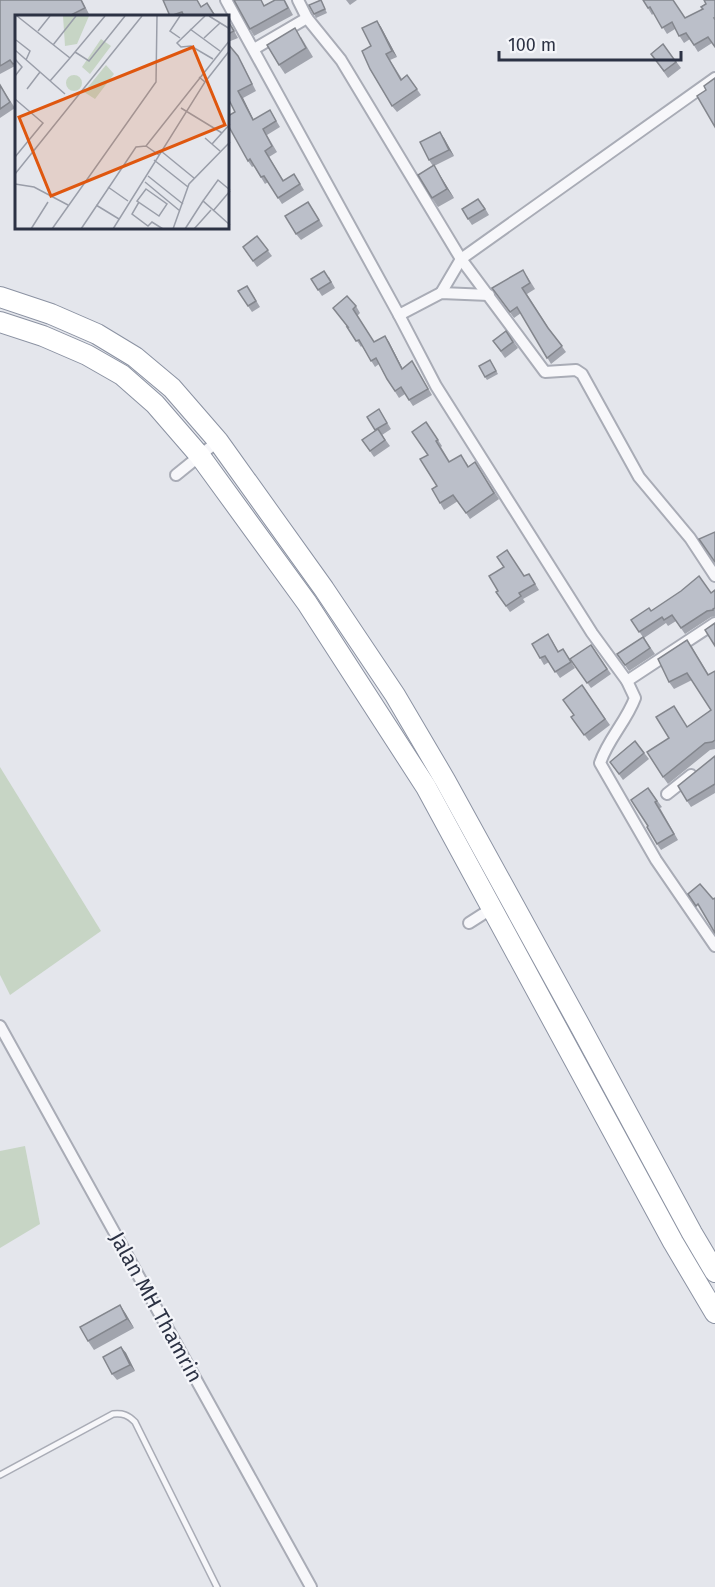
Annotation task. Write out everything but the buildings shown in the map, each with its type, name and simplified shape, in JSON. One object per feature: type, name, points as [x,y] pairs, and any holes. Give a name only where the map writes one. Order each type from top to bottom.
[{"type":"highway","points":[[0,297],[51,314],[97,334],[135,357],[172,388],[218,441],[324,589],[395,695],[445,780],[715,1272]]},
{"type":"highway","points":[[0,322],[43,336],[87,355],[122,375],[154,404],[200,456],[307,603],[426,787],[673,1242],[715,1313]]},
{"type":"street","points":[[226,0],[436,386],[592,633],[627,681],[635,698],[621,726],[610,739],[600,763],[656,860],[715,946]]},
{"type":"street","points":[[298,0],[307,18],[341,60],[461,259],[545,372],[579,371],[639,477],[690,538],[715,576]]},
{"type":"street","points":[[254,50],[307,18]]},
{"type":"street","points":[[399,315],[441,292],[461,259],[715,78]]},
{"type":"street","points":[[441,292],[489,295]]},
{"type":"street","points":[[176,475],[218,441]]},
{"type":"street","points":[[627,681],[715,623]]},
{"type":"street","points":[[667,794],[699,769]]},
{"type":"street","points":[[469,923],[509,897]]},
{"type":"street","name":"Jalan MH Thamrin","points":[[0,1026],[311,1587]]},
{"type":"lane","points":[[0,1475],[113,1414],[122,1413],[130,1416],[217,1587]]},
{"type":"green space","points":[[0,767],[101,931],[10,995],[0,975]]},
{"type":"green space","points":[[25,1146],[40,1224],[0,1248],[0,1151]]}]
